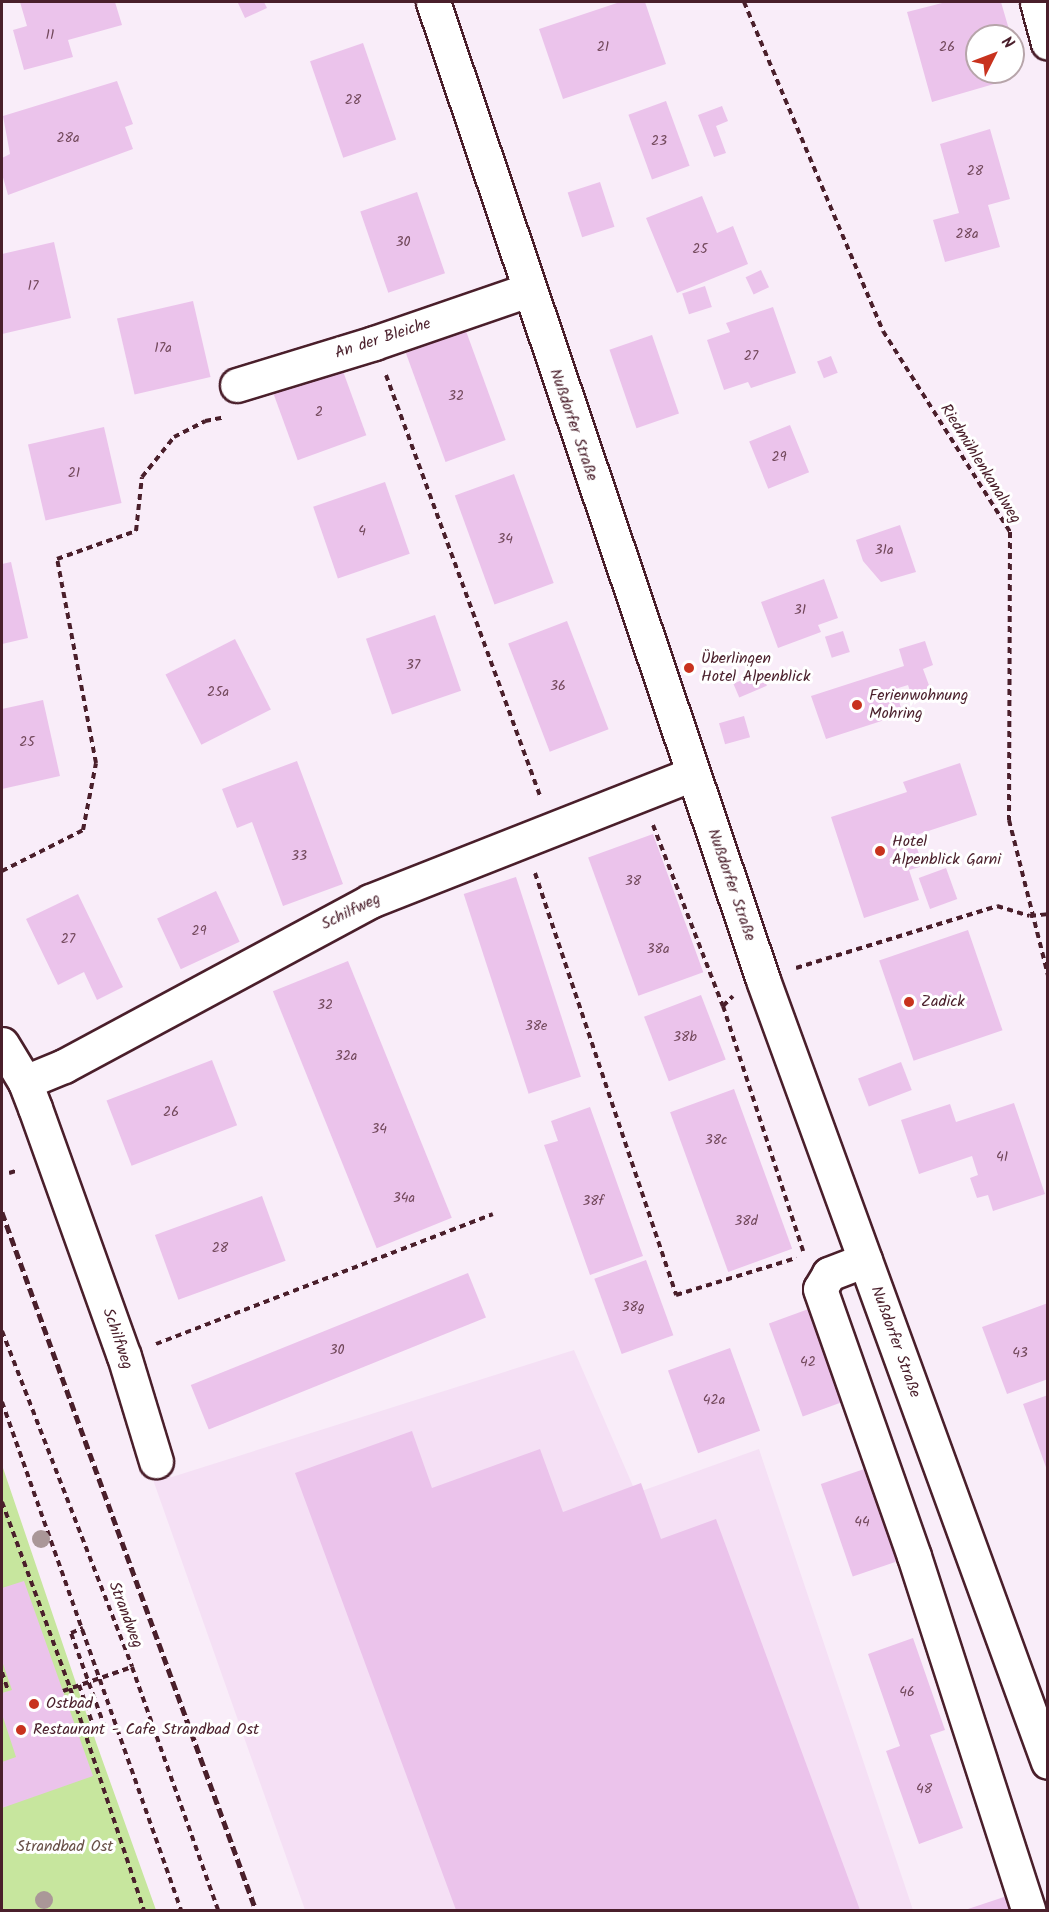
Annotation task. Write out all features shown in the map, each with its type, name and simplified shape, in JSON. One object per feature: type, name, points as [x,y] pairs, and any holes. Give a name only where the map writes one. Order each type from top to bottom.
[{"type":"street","name":"Nußdorfer Straße","points":[[433,2],[692,774],[1047,1762]]},
{"type":"street","points":[[1037,2],[1047,43]]},
{"type":"street","name":"An der Bleiche","points":[[235,400],[374,343],[528,290]]},
{"type":"street","name":"Schilfweg","points":[[25,1082],[64,1066],[370,901],[692,774]]},
{"type":"street","name":"Schilfweg","points":[[2,1044],[25,1082],[124,1356],[156,1461]]},
{"type":"street","points":[[865,1260],[829,1274],[820,1289],[914,1556],[1029,1911]]},
{"type":"path","name":"Riedmühlenkanalweg","points":[[744,2],[884,331],[1010,532],[1009,820],[1030,916],[1047,975]]},
{"type":"path","points":[[374,343],[538,835],[676,1295],[805,1256],[723,1006],[641,794]]},
{"type":"path","points":[[2,871],[83,830],[96,763],[57,559],[136,531],[142,477],[174,437],[205,421],[235,400]]},
{"type":"path","points":[[791,969],[997,906],[1030,916],[1047,914]]},
{"type":"path","points":[[9,1173],[19,1170]]},
{"type":"path","points":[[124,1356],[493,1214]]},
{"type":"path","name":"Strandweg","points":[[2,1330],[132,1667],[219,1911]]},
{"type":"path","points":[[2,1402],[101,1677],[180,1911]]},
{"type":"path","points":[[2,1502],[70,1688],[144,1911]]},
{"type":"path","points":[[79,1685],[95,1731],[105,1728],[71,1632],[82,1628]]},
{"type":"path","points":[[63,1691],[132,1667]]},
{"type":"path","points":[[2,1672],[8,1691]]},
{"type":"shaded area","points":[[574,1350],[636,1493],[759,1449],[913,1910],[305,1910],[151,1474],[172,1477]]},
{"type":"green space","name":"Strandbad Ost","points":[[2,1465],[97,1745],[156,1910],[2,1910]]},
{"type":"building","points":[[20,2],[115,2],[122,25],[68,40],[73,57],[24,70],[13,30],[27,26]]},
{"type":"building","points":[[264,2],[267,8],[245,18],[238,3]]},
{"type":"building","points":[[620,2],[645,2],[666,64],[563,99],[539,29]]},
{"type":"building","points":[[946,2],[1001,2],[1007,24],[965,24],[965,84],[994,84],[932,102],[907,12]]},
{"type":"building","points":[[363,43],[396,139],[343,158],[310,61]]},
{"type":"building","points":[[117,81],[133,124],[125,127],[133,149],[8,195],[2,174],[2,158],[10,154],[3,116]]},
{"type":"building","points":[[666,101],[690,166],[652,180],[628,115]]},
{"type":"building","points":[[722,106],[728,121],[716,126],[726,153],[714,157],[698,115]]},
{"type":"building","points":[[990,129],[1010,199],[988,205],[1000,247],[945,262],[933,220],[959,213],[940,144]]},
{"type":"building","points":[[600,182],[615,227],[582,237],[568,193]]},
{"type":"building","points":[[417,192],[445,273],[388,293],[360,212]]},
{"type":"building","points":[[702,196],[717,233],[733,226],[748,264],[677,293],[646,218]]},
{"type":"building","points":[[54,242],[71,318],[2,334],[2,254]]},
{"type":"building","points":[[761,270],[769,287],[754,294],[746,277]]},
{"type":"building","points":[[705,286],[712,307],[689,314],[682,293]]},
{"type":"building","points":[[193,301],[211,377],[135,395],[117,319]]},
{"type":"building","points":[[773,307],[796,373],[751,388],[748,382],[724,390],[707,340],[730,332],[726,323]]},
{"type":"building","points":[[466,331],[506,440],[446,462],[406,353]]},
{"type":"building","points":[[652,335],[679,413],[636,428],[609,350]]},
{"type":"building","points":[[831,356],[838,373],[824,378],[817,362]]},
{"type":"building","points":[[340,363],[366,435],[298,460],[271,388]]},
{"type":"building","points":[[790,425],[809,472],[768,489],[749,441]]},
{"type":"building","points":[[104,427],[122,503],[46,521],[28,445]]},
{"type":"building","points":[[514,474],[554,583],[494,605],[455,496]]},
{"type":"building","points":[[385,482],[410,554],[338,579],[313,507]]},
{"type":"building","points":[[900,525],[916,572],[881,582],[863,561],[856,540]]},
{"type":"building","points":[[11,562],[28,638],[2,644],[2,564]]},
{"type":"building","points":[[824,579],[838,618],[818,625],[821,632],[778,648],[761,602]]},
{"type":"building","points":[[435,615],[461,691],[392,714],[366,639]]},
{"type":"building","points":[[567,621],[609,729],[550,752],[508,644]]},
{"type":"building","points":[[843,631],[850,652],[832,658],[825,637]]},
{"type":"building","points":[[235,639],[271,709],[201,745],[166,674]]},
{"type":"building","name":"Ferienwohnung Mohring","points":[[925,641],[933,665],[923,669],[930,688],[911,694],[908,685],[895,689],[903,714],[826,739],[811,696],[904,666],[899,649]]},
{"type":"building","points":[[761,672],[767,686],[739,698],[733,684]]},
{"type":"building","points":[[43,700],[60,776],[2,789],[2,709]]},
{"type":"building","points":[[744,716],[750,737],[725,744],[719,723]]},
{"type":"building","points":[[297,761],[343,884],[283,906],[252,822],[237,828],[222,789]]},
{"type":"building","name":"Hotel Alpenblick Garni","points":[[960,763],[977,815],[913,836],[923,866],[909,870],[919,900],[864,918],[831,817],[907,792],[903,782]]},
{"type":"building","points":[[653,834],[703,972],[638,996],[588,858]]},
{"type":"building","points":[[946,868],[957,899],[930,909],[919,878]]},
{"type":"building","points":[[516,877],[581,1077],[529,1094],[464,894]]},
{"type":"building","points":[[216,891],[240,942],[181,969],[157,918]]},
{"type":"building","points":[[78,894],[123,987],[97,1000],[84,972],[58,985],[26,919]]},
{"type":"building","points":[[968,930],[1003,1030],[914,1061],[879,961]]},
{"type":"building","points":[[348,961],[452,1218],[377,1248],[273,991]]},
{"type":"building","points":[[701,995],[726,1059],[669,1081],[644,1017]]},
{"type":"building","points":[[212,1060],[237,1125],[132,1166],[107,1100]]},
{"type":"building","points":[[901,1062],[912,1090],[869,1106],[858,1078]]},
{"type":"building","points":[[734,1089],[792,1249],[728,1272],[670,1112]]},
{"type":"building","points":[[1014,1103],[1045,1194],[993,1211],[988,1195],[977,1198],[970,1178],[978,1175],[972,1156],[919,1174],[901,1120],[950,1104],[956,1122]]},
{"type":"building","points":[[590,1107],[643,1256],[590,1275],[544,1145],[558,1141],[551,1121]]},
{"type":"building","points":[[262,1196],[286,1261],[178,1300],[155,1235]]},
{"type":"building","points":[[646,1260],[673,1335],[622,1354],[594,1279]]},
{"type":"building","points":[[468,1273],[486,1318],[209,1430],[191,1385]]},
{"type":"building","points":[[1048,1303],[1048,1379],[1007,1394],[982,1327]]},
{"type":"building","points":[[814,1307],[848,1400],[803,1416],[769,1323]]},
{"type":"building","points":[[730,1348],[760,1431],[698,1453],[668,1371]]},
{"type":"building","points":[[1048,1395],[1048,1470],[1047,1470],[1023,1404]]},
{"type":"building","points":[[412,1431],[432,1488],[540,1449],[563,1512],[641,1483],[661,1539],[716,1519],[860,1910],[456,1910],[295,1473]]},
{"type":"building","points":[[870,1467],[902,1560],[853,1577],[821,1484]]},
{"type":"building","name":"Ostbad","points":[[24,1581],[93,1776],[2,1808],[2,1762],[16,1757],[2,1714],[2,1693],[12,1690],[2,1661],[2,1588]]},
{"type":"building","points":[[913,1638],[945,1730],[930,1735],[963,1828],[919,1844],[886,1751],[900,1746],[868,1654]]},
{"type":"building","points":[[1010,1895],[1015,1910],[965,1910]]},
{"type":"railway","points":[[2,1212],[256,1910]]},
{"type":"place","name":"Überlingen Hotel Alpenblick","points":[[689,668]]},
{"type":"place","name":"Ferienwohnung Mohring","points":[[857,705]]},
{"type":"place","name":"Hotel Alpenblick Garni","points":[[880,851]]},
{"type":"place","name":"Zadick","points":[[909,1002]]},
{"type":"place","name":"Ostbad","points":[[34,1704]]},
{"type":"place","name":"Restaurant - Cafe Strandbad Ost","points":[[21,1730]]}]
